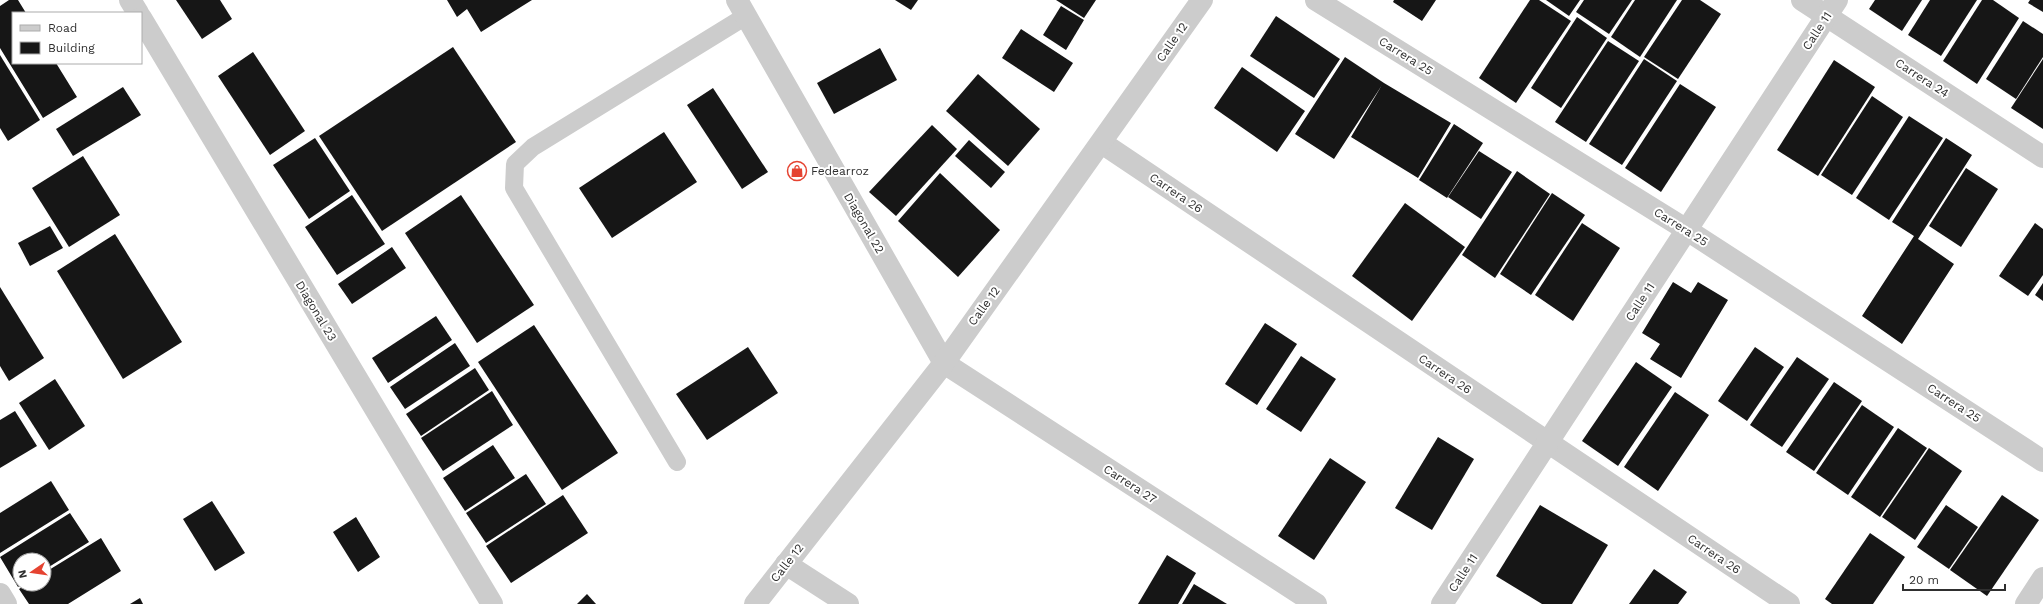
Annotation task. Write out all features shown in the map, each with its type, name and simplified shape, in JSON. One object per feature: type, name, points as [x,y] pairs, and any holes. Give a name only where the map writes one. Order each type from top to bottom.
[{"type":"street","points":[[130,0],[137,12]]},
{"type":"street","name":"Calle 12","points":[[755,604],[944,363],[1102,143],[1202,0]]},
{"type":"street","name":"Carrera 25","points":[[1316,0],[1687,230],[2043,461]]},
{"type":"street","name":"Carrera 24","points":[[1802,0],[1832,8],[2043,156]]},
{"type":"street","name":"Diagonal 22","points":[[741,8],[944,363]]},
{"type":"street","name":"Calle 11","points":[[1442,604],[1832,8]]},
{"type":"street","name":"Diagonal 23","points":[[142,20],[492,604]]},
{"type":"street","name":"Carrera 26","points":[[1102,143],[1548,444],[1789,604]]},
{"type":"street","name":"Carrera 27","points":[[944,363],[1316,604]]},
{"type":"street","points":[[786,564],[848,604]]},
{"type":"street","points":[[2026,604],[2043,578]]},
{"type":"street","points":[[0,594],[6,604]]},
{"type":"lane","points":[[677,462],[514,188],[515,164],[533,147],[741,8]]},
{"type":"building","points":[[9,0],[18,0],[25,12],[12,12],[12,64],[57,64],[77,97],[43,118],[0,48],[0,6]]},
{"type":"building","points":[[176,0],[220,0],[232,19],[202,39]]},
{"type":"building","points":[[447,0],[532,0],[481,32],[467,9],[457,17]]},
{"type":"building","points":[[895,0],[918,0],[911,10]]},
{"type":"building","points":[[1056,0],[1096,0],[1084,18]]},
{"type":"building","points":[[1394,0],[1436,0],[1422,21],[1393,2]]},
{"type":"building","points":[[1530,0],[1539,0],[1571,21],[1516,103],[1479,78]]},
{"type":"building","points":[[1546,0],[1580,0],[1569,16]]},
{"type":"building","points":[[1584,0],[1632,0],[1609,34],[1576,12]]},
{"type":"building","points":[[1635,0],[1677,0],[1640,57],[1611,37]]},
{"type":"building","points":[[1682,0],[1700,0],[1721,14],[1678,79],[1644,57]]},
{"type":"building","points":[[1875,0],[1922,0],[1902,31],[1869,9]]},
{"type":"building","points":[[1930,0],[1977,0],[1941,56],[1908,35]]},
{"type":"building","points":[[1982,0],[1993,0],[2019,18],[1977,84],[1943,61]]},
{"type":"building","points":[[2030,0],[2043,0],[2043,12],[2028,3]]},
{"type":"building","points":[[1061,6],[1084,20],[1066,50],[1043,35]]},
{"type":"building","points":[[1276,16],[1340,59],[1314,98],[1250,56]]},
{"type":"building","points":[[1577,17],[1607,38],[1561,108],[1531,88]]},
{"type":"building","points":[[2023,21],[2043,34],[2043,57],[2016,99],[1986,79]]},
{"type":"building","points":[[1021,29],[1073,63],[1054,92],[1002,58]]},
{"type":"building","points":[[1608,41],[1639,61],[1586,142],[1555,122]]},
{"type":"building","points":[[453,47],[516,142],[382,231],[319,136]]},
{"type":"building","points":[[880,48],[897,80],[834,114],[817,83]]},
{"type":"building","points":[[253,52],[305,131],[270,155],[218,76]]},
{"type":"building","points":[[0,55],[40,120],[8,141],[0,128]]},
{"type":"building","points":[[1345,57],[1384,83],[1451,123],[1418,178],[1351,137],[1382,85],[1334,159],[1295,134]]},
{"type":"building","points":[[1644,59],[1677,81],[1622,165],[1589,144]]},
{"type":"building","points":[[2043,59],[2043,129],[2011,108]]},
{"type":"building","points":[[1834,60],[1875,87],[1818,176],[1777,150]]},
{"type":"building","points":[[1242,67],[1305,111],[1277,152],[1214,108]]},
{"type":"building","points":[[978,74],[1040,129],[1008,166],[946,111]]},
{"type":"building","points":[[1680,84],[1716,107],[1661,192],[1625,168]]},
{"type":"building","points":[[123,87],[141,115],[73,156],[56,129]]},
{"type":"building","points":[[713,88],[768,172],[742,189],[687,105]]},
{"type":"building","points":[[1872,96],[1903,117],[1852,195],[1821,175]]},
{"type":"building","points":[[1909,116],[1943,138],[1889,220],[1856,198]]},
{"type":"building","points":[[1454,124],[1483,143],[1447,198],[1419,180]]},
{"type":"building","points":[[932,125],[957,149],[896,216],[869,192]]},
{"type":"building","points":[[664,132],[697,182],[612,238],[579,188]]},
{"type":"building","points":[[315,138],[350,191],[309,219],[273,165]]},
{"type":"building","points":[[1946,138],[1972,155],[1918,239],[1954,264],[1902,344],[1862,316],[1914,236],[1892,222]]},
{"type":"building","points":[[969,140],[1005,172],[991,188],[955,156]]},
{"type":"building","points":[[1479,151],[1512,172],[1481,219],[1448,197]]},
{"type":"building","points":[[83,156],[120,215],[69,247],[32,188]]},
{"type":"building","points":[[1966,168],[1998,189],[1961,247],[1929,226]]},
{"type":"building","points":[[1517,171],[1550,194],[1495,278],[1462,255]]},
{"type":"building","points":[[940,173],[1000,230],[958,277],[898,221]]},
{"type":"building","points":[[1552,193],[1585,215],[1531,295],[1500,274]]},
{"type":"building","points":[[352,195],[385,244],[337,275],[305,227]]},
{"type":"building","points":[[461,195],[534,305],[477,343],[405,233]]},
{"type":"building","points":[[1405,203],[1465,247],[1412,321],[1352,276]]},
{"type":"building","points":[[1582,223],[1620,248],[1573,321],[1535,295]]},
{"type":"building","points":[[2035,223],[2043,229],[2043,275],[2028,296],[1999,276]]},
{"type":"building","points":[[50,226],[63,248],[30,266],[18,243]]},
{"type":"building","points":[[115,234],[182,342],[123,379],[57,271]]},
{"type":"building","points":[[392,247],[406,268],[352,304],[338,284]]},
{"type":"building","points":[[1673,282],[1691,293],[1698,282],[1728,300],[1681,378],[1650,359],[1660,344],[1642,333]]},
{"type":"building","points":[[2043,283],[2043,301],[2035,295]]},
{"type":"building","points":[[0,287],[44,358],[9,381],[0,366]]},
{"type":"building","points":[[436,316],[452,340],[388,383],[372,358]]},
{"type":"building","points":[[1265,323],[1297,344],[1257,405],[1225,384]]},
{"type":"building","points":[[534,325],[618,453],[562,490],[478,362]]},
{"type":"building","points":[[455,343],[470,366],[405,409],[390,387]]},
{"type":"building","points":[[748,347],[778,393],[707,440],[676,394]]},
{"type":"building","points":[[1755,347],[1784,367],[1747,421],[1718,401]]},
{"type":"building","points":[[1301,356],[1336,379],[1301,432],[1266,409]]},
{"type":"building","points":[[1797,357],[1829,379],[1782,447],[1750,425]]},
{"type":"building","points":[[1636,362],[1672,387],[1618,466],[1582,441]]},
{"type":"building","points":[[475,368],[489,390],[421,436],[406,414]]},
{"type":"building","points":[[55,379],[85,426],[49,450],[19,403]]},
{"type":"building","points":[[1834,382],[1862,401],[1814,471],[1786,452]]},
{"type":"building","points":[[492,391],[513,425],[443,471],[421,438]]},
{"type":"building","points":[[1675,392],[1709,415],[1658,491],[1624,467]]},
{"type":"building","points":[[1862,405],[1894,427],[1848,495],[1816,473]]},
{"type":"building","points":[[15,411],[37,446],[0,468],[0,420]]},
{"type":"building","points":[[1898,428],[1927,448],[1880,517],[1851,497]]},
{"type":"building","points":[[1438,437],[1474,459],[1432,530],[1395,508]]},
{"type":"building","points":[[493,445],[515,478],[465,511],[443,478]]},
{"type":"building","points":[[1929,448],[1962,471],[1915,540],[1882,517]]},
{"type":"building","points":[[1330,458],[1366,482],[1314,560],[1278,536]]},
{"type":"building","points":[[526,474],[546,504],[486,543],[466,513]]},
{"type":"building","points":[[51,481],[69,510],[0,553],[0,513]]},
{"type":"building","points":[[563,495],[588,533],[511,583],[486,546]]},
{"type":"building","points":[[2002,495],[2039,520],[1987,596],[1950,570]]},
{"type":"building","points":[[212,501],[245,553],[215,571],[183,519]]},
{"type":"building","points":[[1540,505],[1608,545],[1572,604],[1542,604],[1496,576]]},
{"type":"building","points":[[1946,505],[1978,527],[1949,569],[1917,547]]},
{"type":"building","points":[[70,513],[89,542],[52,565],[52,552],[12,552],[12,577],[0,557]]},
{"type":"building","points":[[356,517],[380,557],[358,572],[333,532]]},
{"type":"building","points":[[1870,533],[1905,557],[1873,604],[1832,604],[1825,599]]},
{"type":"building","points":[[101,538],[121,571],[68,604],[29,604],[21,592],[52,592],[52,568]]},
{"type":"building","points":[[1167,555],[1196,573],[1178,604],[1138,604]]},
{"type":"building","points":[[1654,569],[1687,592],[1678,604],[1629,604]]},
{"type":"building","points":[[1194,584],[1227,604],[1182,604]]},
{"type":"building","points":[[587,594],[596,604],[577,604]]},
{"type":"building","points":[[140,598],[143,604],[130,604]]},
{"type":"place","name":"Fedearroz","points":[[797,171]]}]
